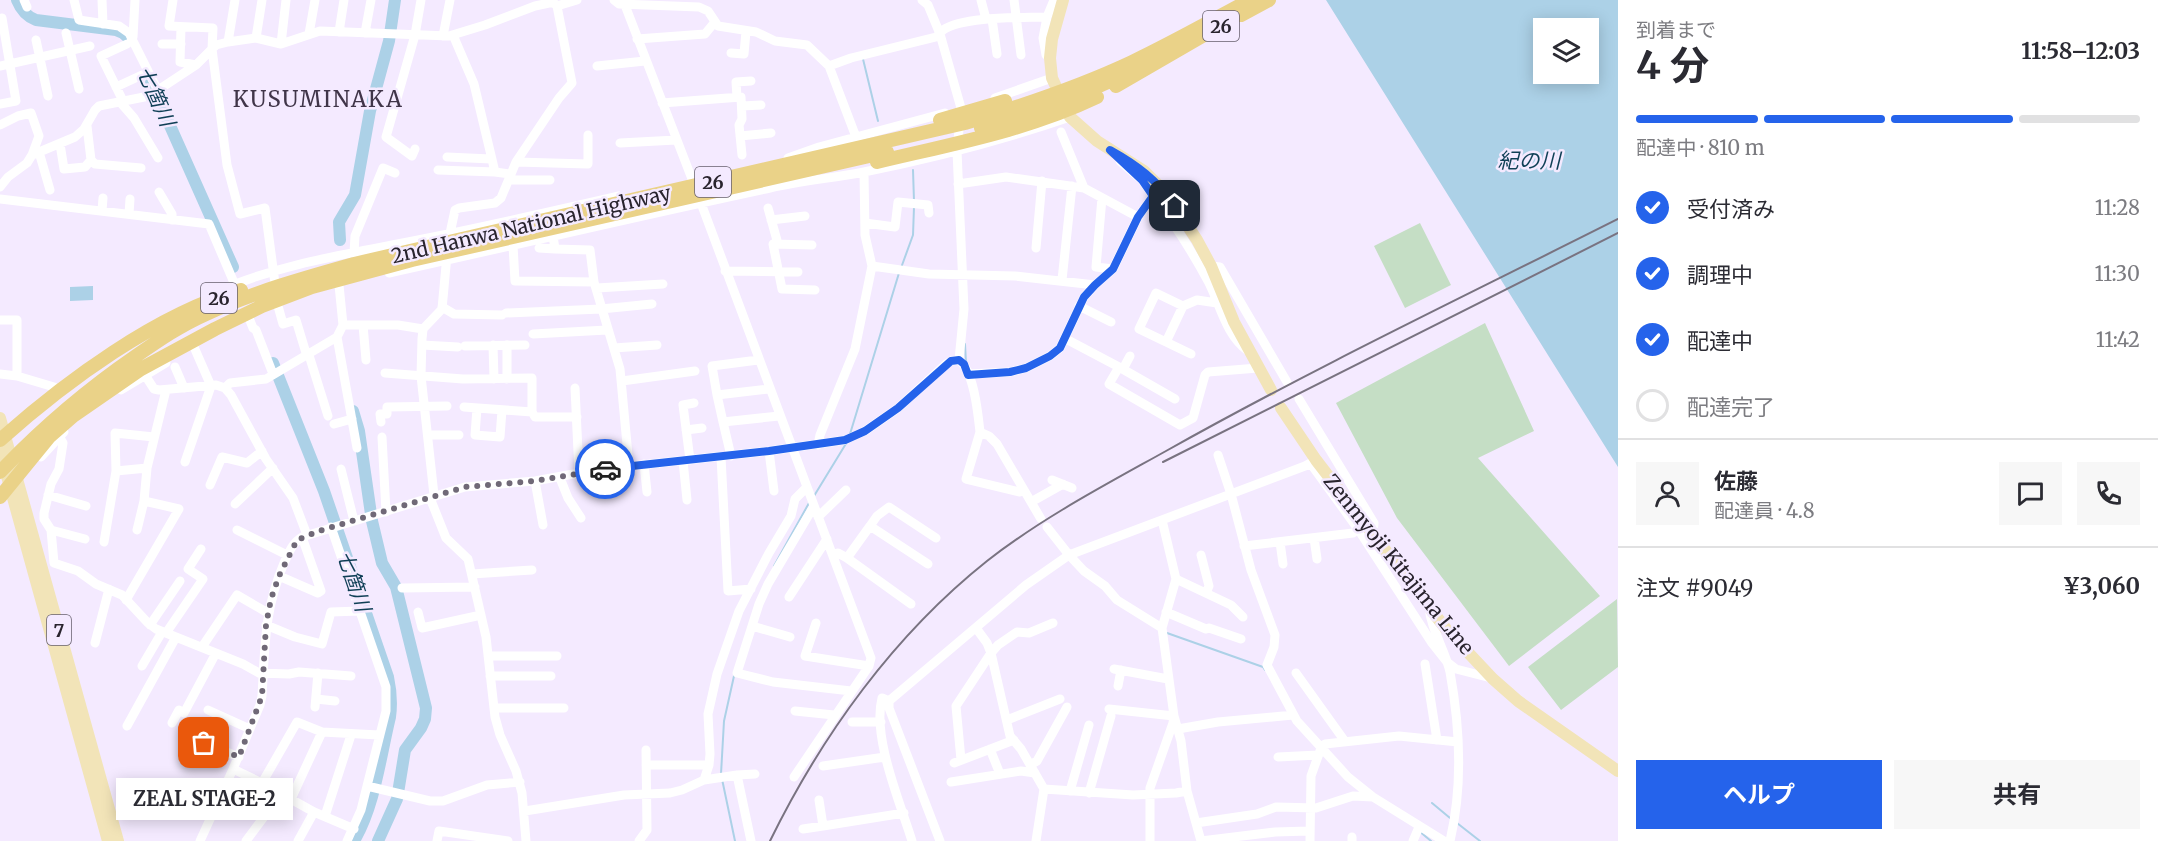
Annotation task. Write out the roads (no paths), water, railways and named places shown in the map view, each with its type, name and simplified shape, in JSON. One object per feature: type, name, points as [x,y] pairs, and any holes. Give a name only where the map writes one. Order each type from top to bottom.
[{"type":"highway","name":"2nd Hanwa National Highway","points":[[412,260],[913,146],[1006,121],[1071,98],[1132,62],[1250,0]]},
{"type":"highway","name":"26","points":[[1105,79],[1174,52],[1269,0]]},
{"type":"highway","name":"2nd Hanwa National Highway","points":[[354,258],[900,139],[1071,98]]},
{"type":"highway","name":"26","points":[[790,157],[943,120],[1071,98]]},
{"type":"highway","name":"26","points":[[784,185],[953,148],[1025,126],[1071,98]]},
{"type":"highway","name":"26","points":[[3,438],[97,365],[145,334],[215,299],[354,258]]},
{"type":"highway","name":"26","points":[[0,472],[58,414],[122,365],[173,330],[257,293],[354,258]]},
{"type":"highway","name":"26","points":[[122,365],[178,334],[258,299],[293,287],[362,269],[412,260]]},
{"type":"highway","name":"26","points":[[13,481],[49,437],[73,416],[141,369],[215,328],[262,306],[312,287],[412,260]]},
{"type":"highway","points":[[0,497],[13,481]]},
{"type":"main road","points":[[1063,0],[1052,39],[1050,58],[1052,78],[1071,98],[1086,132],[1155,180],[1184,218],[1211,266],[1234,322],[1271,390]]},
{"type":"main road","name":"Zenmyoji Kitajima Line","points":[[1281,408],[1313,462],[1373,532],[1446,629],[1493,679],[1545,721],[1618,771]]},
{"type":"main road","name":"7","points":[[0,418],[13,481],[108,841]]},
{"type":"main road","name":"7","points":[[0,451],[13,481],[118,841]]},
{"type":"street","points":[[74,0],[79,20],[119,26],[130,40],[156,92]]},
{"type":"street","points":[[102,0],[103,24]]},
{"type":"street","points":[[130,40],[135,0]]},
{"type":"street","points":[[173,0],[169,26],[213,28],[212,49],[229,177],[240,214],[265,208],[278,306],[283,324],[296,320],[331,420],[352,419]]},
{"type":"street","points":[[256,38],[262,0]]},
{"type":"street","points":[[281,44],[286,0]]},
{"type":"street","points":[[309,34],[315,0]]},
{"type":"street","points":[[339,32],[344,0]]},
{"type":"street","points":[[365,33],[371,0]]},
{"type":"street","points":[[415,149],[412,156],[386,137],[415,35],[421,0]]},
{"type":"street","points":[[450,0],[448,35],[474,84],[495,172]]},
{"type":"street","points":[[0,187],[8,177],[36,154],[75,137],[87,126],[94,110],[99,106],[156,92],[196,64],[216,45],[256,38],[281,44],[320,31],[448,35],[485,26],[535,6],[554,3],[558,6],[577,0]]},
{"type":"street","points":[[614,0],[619,4],[623,2],[699,3],[708,11],[718,26],[756,32],[775,42],[807,45],[829,66],[856,137]]},
{"type":"street","points":[[922,0],[928,5],[961,108],[953,148],[961,183],[964,274],[964,309],[959,360]]},
{"type":"street","points":[[981,0],[989,19],[997,54]]},
{"type":"street","points":[[1014,0],[1021,55]]},
{"type":"street","points":[[1050,58],[1046,56],[1043,38],[1047,17],[1054,0]]},
{"type":"street","points":[[228,42],[235,1],[245,3]]},
{"type":"street","points":[[623,2],[870,653],[868,666],[794,777]]},
{"type":"street","points":[[526,841],[525,811],[520,782],[500,735],[481,615],[468,559],[446,538],[432,496],[421,376],[422,345],[423,329],[442,309],[446,260],[455,210],[495,203],[501,198],[516,162],[559,98],[572,83],[558,6]]},
{"type":"street","points":[[0,104],[16,101],[5,64],[3,17]]},
{"type":"street","points":[[829,66],[938,36],[943,30],[969,21],[1047,17]]},
{"type":"street","points":[[637,39],[705,34],[714,23]]},
{"type":"street","points":[[181,27],[180,62],[196,64]]},
{"type":"street","points":[[731,53],[744,54],[746,31]]},
{"type":"street","points":[[66,33],[79,89]]},
{"type":"street","points":[[36,40],[48,96]]},
{"type":"street","points":[[130,40],[101,56],[122,102],[158,158]]},
{"type":"street","points":[[162,44],[181,44]]},
{"type":"street","points":[[5,64],[90,46]]},
{"type":"street","points":[[597,66],[645,61]]},
{"type":"street","points":[[116,87],[142,75]]},
{"type":"street","points":[[16,426],[28,408],[54,387],[146,327],[219,291],[273,272],[354,258],[790,157],[993,99],[1052,78]]},
{"type":"street","points":[[737,97],[736,82],[751,81]]},
{"type":"street","points":[[662,103],[741,97],[742,119],[739,125],[742,155]]},
{"type":"street","points":[[742,106],[761,105]]},
{"type":"street","points":[[0,125],[18,116],[31,113],[39,136],[36,154],[50,190]]},
{"type":"street","points":[[87,126],[91,160],[95,164],[141,168]]},
{"type":"street","points":[[1061,132],[1084,188]]},
{"type":"street","points":[[740,136],[771,133]]},
{"type":"street","points":[[516,162],[588,164],[588,135]]},
{"type":"street","points":[[620,143],[676,140]]},
{"type":"street","points":[[60,144],[64,169],[85,167],[91,160]]},
{"type":"street","points":[[13,481],[27,471],[59,436],[100,404],[194,347],[249,318],[278,306],[339,285],[700,202],[864,172],[953,148]]},
{"type":"street","points":[[1110,150],[1142,180],[1166,213],[1203,273],[1234,338],[1250,352]]},
{"type":"street","points":[[447,157],[491,159]]},
{"type":"street","points":[[354,258],[355,236],[383,168],[395,173]]},
{"type":"street","points":[[438,170],[495,172],[509,177],[550,180]]},
{"type":"street","points":[[818,445],[855,349],[872,266],[865,223],[864,172]]},
{"type":"street","points":[[961,183],[1005,177],[1084,188],[1138,217]]},
{"type":"street","points":[[1036,248],[1042,181]]},
{"type":"street","points":[[1062,280],[1072,186]]},
{"type":"street","points":[[159,192],[172,214],[172,220]]},
{"type":"street","points":[[969,374],[1010,372],[1026,368],[1050,356],[1060,348],[1079,306],[1095,285],[1113,269],[1138,217],[1153,196]]},
{"type":"street","points":[[102,211],[104,198]]},
{"type":"street","points":[[1102,198],[1096,267],[1113,269]]},
{"type":"street","points":[[129,214],[130,199]]},
{"type":"street","points":[[0,200],[209,224],[235,285]]},
{"type":"street","points":[[865,223],[895,227],[898,202],[928,205],[929,213]]},
{"type":"street","points":[[768,208],[778,244]]},
{"type":"street","points":[[771,219],[805,216]]},
{"type":"street","points":[[553,236],[555,249]]},
{"type":"street","points":[[812,245],[773,244],[782,289],[815,290]]},
{"type":"street","points":[[513,245],[515,281],[595,285],[663,284]]},
{"type":"street","points":[[539,248],[590,250],[595,285],[622,381],[629,466]]},
{"type":"street","points":[[872,266],[929,274],[1062,280],[1095,285]]},
{"type":"street","points":[[1211,266],[1220,267],[1287,382]]},
{"type":"street","points":[[725,271],[798,272]]},
{"type":"street","points":[[225,388],[230,383],[257,381],[276,373],[337,337],[345,325],[339,285]]},
{"type":"street","points":[[1183,306],[1156,293],[1139,329],[1191,354]]},
{"type":"street","points":[[1166,342],[1183,306],[1197,300],[1217,303]]},
{"type":"street","points":[[442,307],[454,314],[504,314],[652,304]]},
{"type":"street","points":[[1079,306],[1111,322]]},
{"type":"street","points":[[249,318],[276,373]]},
{"type":"street","points":[[0,320],[17,320],[17,376]]},
{"type":"street","points":[[345,325],[410,326],[423,329]]},
{"type":"street","points":[[363,325],[366,360]]},
{"type":"street","points":[[533,334],[607,330]]},
{"type":"street","points":[[337,337],[345,393],[357,448]]},
{"type":"street","points":[[1066,339],[1175,399]]},
{"type":"street","points":[[422,345],[525,345]]},
{"type":"street","points":[[493,345],[494,379]]},
{"type":"street","points":[[507,345],[507,379]]},
{"type":"street","points":[[614,348],[657,345]]},
{"type":"street","points":[[185,462],[211,386],[194,347]]},
{"type":"street","points":[[1130,356],[1109,384],[1180,425],[1193,418],[1205,375],[1208,372],[1258,368]]},
{"type":"street","points":[[751,589],[723,592],[726,456],[723,422],[712,366],[758,360]]},
{"type":"street","points":[[200,841],[239,757],[262,696],[268,613],[287,555],[297,540],[304,536],[465,487],[560,478],[629,466],[818,445],[848,439],[865,431],[898,408],[946,364],[959,360],[969,374],[980,432],[966,479],[1022,491]]},
{"type":"street","points":[[175,368],[184,388]]},
{"type":"street","points":[[622,381],[695,371]]},
{"type":"street","points":[[386,374],[494,379],[532,378],[532,412],[535,417],[577,417]]},
{"type":"street","points":[[0,375],[17,376],[54,387]]},
{"type":"street","points":[[145,375],[154,389],[211,386],[225,388],[231,395],[262,451],[293,498],[321,591],[318,593],[279,576]]},
{"type":"street","points":[[575,388],[579,473]]},
{"type":"street","points":[[717,395],[769,389]]},
{"type":"street","points":[[137,530],[144,501],[147,468],[166,390]]},
{"type":"street","points":[[1299,399],[1374,523],[1373,532]]},
{"type":"street","points":[[687,500],[686,430],[683,405],[694,403]]},
{"type":"street","points":[[381,422],[380,414],[387,414],[387,407],[447,406]]},
{"type":"street","points":[[464,407],[532,412]]},
{"type":"street","points":[[477,408],[475,435],[500,437],[502,410]]},
{"type":"street","points":[[723,422],[779,416]]},
{"type":"street","points":[[686,430],[702,428]]},
{"type":"street","points":[[980,432],[989,436],[997,444],[1022,491],[1066,556],[1105,586],[1117,600],[1162,630]]},
{"type":"street","points":[[104,542],[116,471],[115,433],[154,437]]},
{"type":"street","points":[[428,435],[459,435]]},
{"type":"street","points":[[59,436],[63,443],[59,469],[51,484],[44,519],[51,530],[54,563],[78,571],[96,584],[117,592],[150,625],[164,633],[202,647],[259,673],[299,672],[351,676]]},
{"type":"street","points":[[382,437],[386,512]]},
{"type":"street","points":[[210,484],[222,457],[247,463],[262,451]]},
{"type":"street","points":[[769,451],[774,491]]},
{"type":"street","points":[[1218,455],[1260,597],[1273,625],[1274,647],[1267,665],[1293,715],[1320,752],[1369,798],[1418,829],[1444,841]]},
{"type":"street","points":[[889,701],[1026,585],[1066,556],[1313,462],[1447,662],[1456,669],[1493,679]]},
{"type":"street","points":[[644,464],[647,492]]},
{"type":"street","points":[[116,471],[147,468]]},
{"type":"street","points":[[235,504],[273,468]]},
{"type":"street","points":[[341,469],[354,521]]},
{"type":"street","points":[[560,478],[568,498],[581,518]]},
{"type":"street","points":[[1031,502],[1067,486],[1052,480]]},
{"type":"street","points":[[535,481],[543,525]]},
{"type":"street","points":[[704,780],[709,765],[710,697],[739,611],[791,516],[795,499],[807,487]]},
{"type":"street","points":[[818,517],[846,490]]},
{"type":"street","points":[[48,495],[86,506]]},
{"type":"street","points":[[126,600],[179,509],[144,501]]},
{"type":"street","points":[[813,502],[768,584],[737,673],[773,682],[851,691]]},
{"type":"street","points":[[847,558],[877,516],[889,507],[936,538]]},
{"type":"street","points":[[1162,520],[1176,579],[1162,630],[1174,716],[1183,753],[1187,791],[1201,841],[1275,832],[1310,836],[1311,776],[1320,752],[1330,742],[1399,736],[1458,742]]},
{"type":"street","points":[[334,526],[386,687],[386,711],[379,735],[370,787],[347,841]]},
{"type":"street","points":[[870,526],[927,564]]},
{"type":"street","points":[[1244,546],[1353,533],[1358,529]]},
{"type":"street","points":[[51,530],[85,539]]},
{"type":"street","points":[[237,530],[287,555]]},
{"type":"street","points":[[1314,538],[1317,559]]},
{"type":"street","points":[[789,597],[826,539]]},
{"type":"street","points":[[1280,542],[1283,564]]},
{"type":"street","points":[[142,666],[202,579],[188,569],[201,549]]},
{"type":"street","points":[[832,555],[838,553],[847,558],[911,604]]},
{"type":"street","points":[[1201,555],[1209,586],[1206,593]]},
{"type":"street","points":[[472,574],[532,570]]},
{"type":"street","points":[[1176,579],[1231,605],[1243,618]]},
{"type":"street","points":[[150,625],[180,581]]},
{"type":"street","points":[[402,588],[475,587]]},
{"type":"street","points":[[95,643],[109,589]]},
{"type":"street","points":[[202,647],[237,595],[268,613]]},
{"type":"street","points":[[1429,607],[1430,622],[1442,643],[1447,662],[1458,742],[1459,778],[1450,841]]},
{"type":"street","points":[[266,625],[295,637],[322,644],[331,612],[360,611]]},
{"type":"street","points":[[418,612],[422,628],[481,615]]},
{"type":"street","points":[[1166,612],[1206,629],[1241,639]]},
{"type":"street","points":[[816,622],[805,656],[868,666]]},
{"type":"street","points":[[1014,740],[957,761],[956,706],[998,645],[1017,632],[1029,633],[1053,623]]},
{"type":"street","points":[[752,626],[790,637]]},
{"type":"street","points":[[976,628],[991,653],[1014,740],[1044,789],[1036,841]]},
{"type":"street","points":[[126,726],[176,637]]},
{"type":"street","points":[[172,723],[179,710],[184,712],[216,653]]},
{"type":"street","points":[[488,656],[557,656]]},
{"type":"street","points":[[1425,664],[1437,740]]},
{"type":"street","points":[[1118,686],[1117,669],[1168,678]]},
{"type":"street","points":[[318,673],[316,703],[335,700]]},
{"type":"street","points":[[1296,673],[1344,741]]},
{"type":"street","points":[[490,676],[551,676]]},
{"type":"street","points":[[889,701],[882,698],[880,707],[885,757],[912,840],[901,841]]},
{"type":"street","points":[[1007,720],[1060,699]]},
{"type":"street","points":[[889,701],[889,708],[940,841]]},
{"type":"street","points":[[1033,769],[1067,707]]},
{"type":"street","points":[[494,708],[564,708]]},
{"type":"street","points":[[208,710],[250,729]]},
{"type":"street","points":[[795,711],[834,715]]},
{"type":"street","points":[[1089,793],[1110,712],[1174,716]]},
{"type":"street","points":[[1178,729],[1218,722],[1293,715]]},
{"type":"street","points":[[1150,841],[1149,794],[1174,716]]},
{"type":"street","points":[[262,783],[297,722],[322,732],[379,735]]},
{"type":"street","points":[[852,722],[881,722]]},
{"type":"street","points":[[1070,791],[1089,725]]},
{"type":"street","points":[[291,799],[322,732]]},
{"type":"street","points":[[325,816],[351,735]]},
{"type":"street","points":[[186,736],[239,757]]},
{"type":"street","points":[[990,749],[1000,774]]},
{"type":"street","points":[[639,841],[647,830],[646,750]]},
{"type":"street","points":[[1278,757],[1320,752]]},
{"type":"street","points":[[823,766],[885,757]]},
{"type":"street","points":[[646,765],[709,765]]},
{"type":"street","points":[[951,782],[1033,769]]},
{"type":"street","points":[[233,770],[262,783],[314,812],[354,829]]},
{"type":"street","points":[[525,811],[624,795],[670,793],[704,780],[755,774]]},
{"type":"street","points":[[736,776],[751,841]]},
{"type":"street","points":[[370,787],[430,801],[443,801],[487,785],[520,782]]},
{"type":"street","points":[[1044,789],[1133,795],[1176,794],[1187,791]]},
{"type":"street","points":[[246,841],[281,794]]},
{"type":"street","points":[[1196,823],[1257,814],[1276,807],[1316,808],[1353,796],[1369,798]]},
{"type":"street","points":[[819,801],[823,826]]},
{"type":"street","points":[[298,841],[314,812]]},
{"type":"street","points":[[803,829],[904,813]]},
{"type":"street","points":[[1413,841],[1418,829]]},
{"type":"street","points":[[437,841],[439,831],[508,841]]},
{"type":"water","name":"紀の川","points":[[1326,0],[1618,0],[1618,467]]},
{"type":"water","points":[[93,286],[93,300],[70,301],[70,287]]},
{"type":"waterway","name":"七箇川","points":[[17,0],[24,12],[36,20],[116,30],[131,40]]},
{"type":"waterway","points":[[340,240],[339,222],[355,195],[370,111],[389,41],[395,0]]},
{"type":"waterway","points":[[863,59],[878,121]]},
{"type":"waterway","name":"七箇川","points":[[151,83],[233,267]]},
{"type":"waterway","points":[[913,170],[914,201]]},
{"type":"waterway","points":[[901,268],[913,235],[914,207]]},
{"type":"waterway","points":[[850,434],[899,273]]},
{"type":"waterway","points":[[965,344],[966,363]]},
{"type":"waterway","name":"七箇川","points":[[273,363],[324,491],[389,682],[391,712],[380,765],[367,812],[354,841]]},
{"type":"waterway","points":[[353,411],[359,431],[372,521],[382,563],[396,587],[426,708],[421,728],[405,750],[397,799],[378,841]]},
{"type":"waterway","points":[[814,496],[847,442]]},
{"type":"waterway","points":[[774,566],[809,503]]},
{"type":"waterway","points":[[1167,633],[1263,667],[1265,670]]},
{"type":"waterway","points":[[721,774],[724,721],[734,676]]},
{"type":"waterway","points":[[722,779],[735,841]]},
{"type":"waterway","points":[[1432,803],[1450,818]]},
{"type":"waterway","points":[[1457,823],[1480,841]]},
{"type":"waterway","points":[[1419,831],[1431,841]]},
{"type":"railway","points":[[770,841],[790,802],[837,725],[891,654],[953,590],[1008,545],[1120,476],[1278,390],[1618,219]]},
{"type":"railway","points":[[1163,462],[1618,233]]},
{"type":"place","name":"ZEAL STAGE-2","points":[[204,743]]},
{"type":"district","name":"KUSUMINAKA","points":[[318,99]]}]
